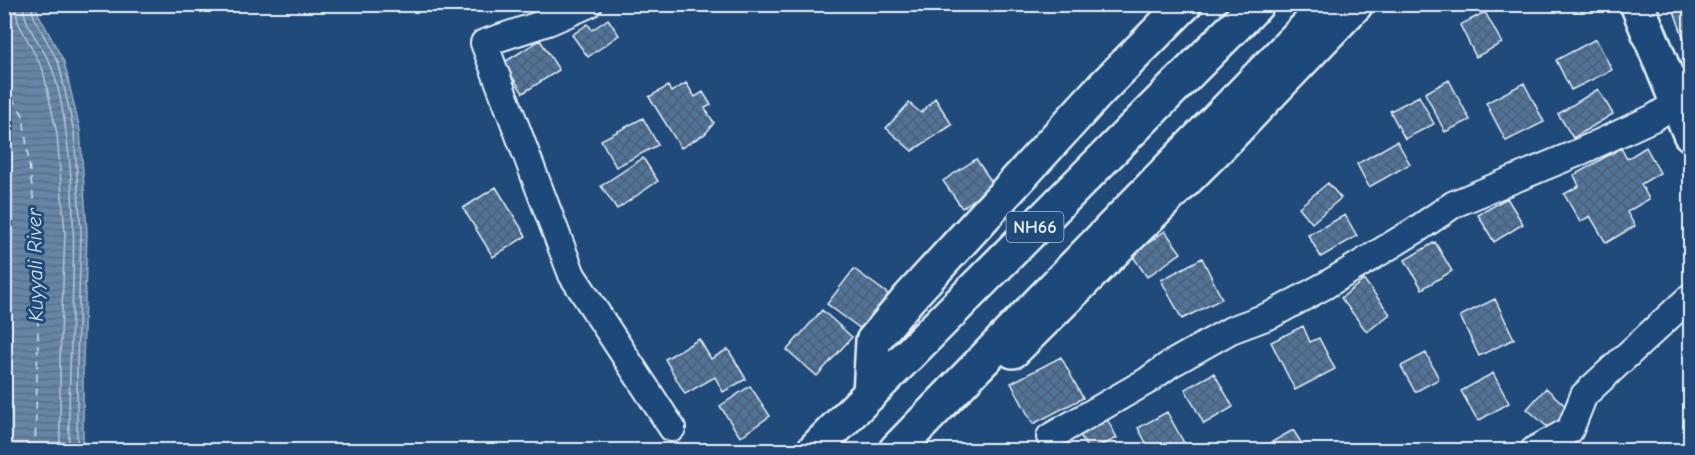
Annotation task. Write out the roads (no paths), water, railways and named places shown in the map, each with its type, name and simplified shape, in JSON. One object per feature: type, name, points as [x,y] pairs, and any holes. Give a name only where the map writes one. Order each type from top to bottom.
[{"type":"main road","points":[[870,394],[873,342],[910,297],[1097,93],[1185,4]]},
{"type":"main road","name":"NH66","points":[[813,450],[1257,4]]},
{"type":"main road","name":"NH66","points":[[897,450],[1329,4]]},
{"type":"main road","points":[[937,408],[974,389],[1219,147],[1356,4]]},
{"type":"main road","points":[[1637,4],[1690,134]]},
{"type":"street","points":[[589,4],[549,22],[484,43],[572,275],[672,428]]},
{"type":"street","points":[[1050,437],[1231,330],[1271,315],[1326,285],[1454,204],[1575,154],[1653,118],[1677,103]]},
{"type":"street","points":[[1534,450],[1570,430],[1584,395],[1690,297]]},
{"type":"water","name":"Kuyyali River","points":[[4,5],[36,5],[64,62],[80,130],[87,232],[83,450],[5,450]]}]
